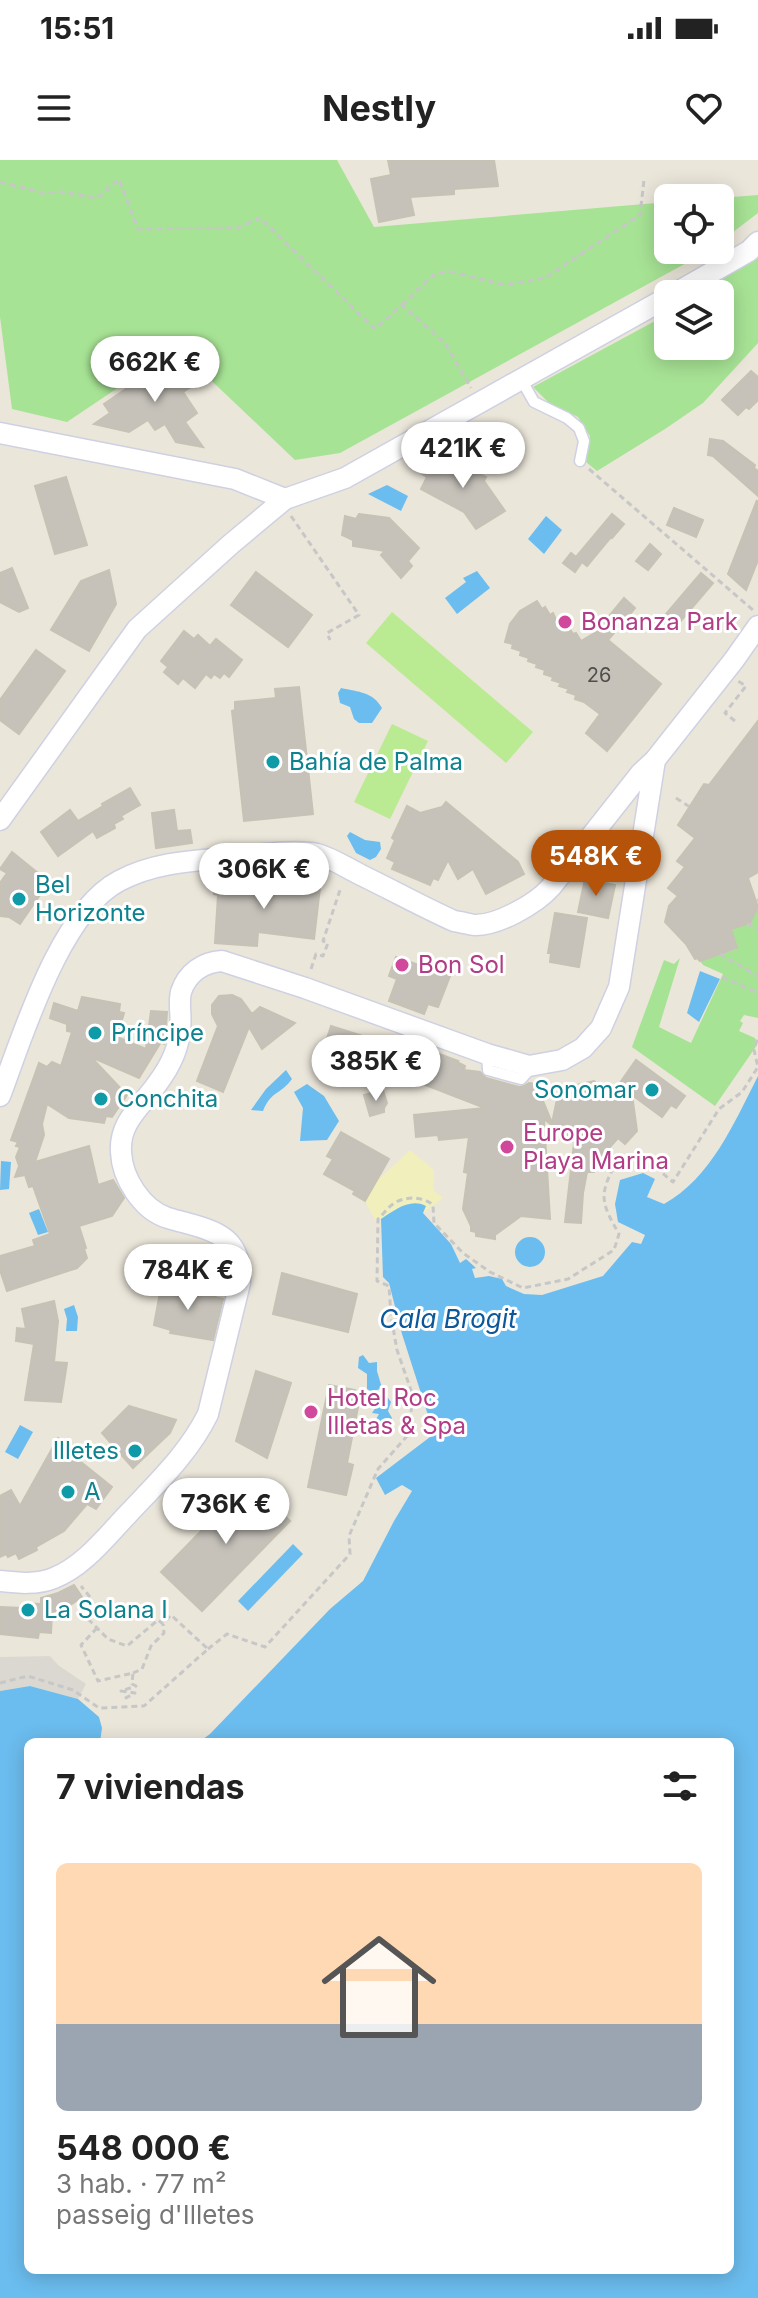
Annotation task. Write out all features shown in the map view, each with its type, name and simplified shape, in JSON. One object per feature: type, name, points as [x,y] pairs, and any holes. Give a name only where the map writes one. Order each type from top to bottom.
[{"type":"street","points":[[698,280],[749,251],[758,242]]},
{"type":"street","points":[[0,820],[137,629],[231,544],[282,503],[345,478],[654,305]]},
{"type":"street","points":[[0,433],[235,479],[282,503]]},
{"type":"street","points":[[0,1096],[42,986],[69,934],[102,892],[117,882],[157,866],[187,861],[315,854],[454,921],[477,925],[510,916],[544,895],[655,760],[758,626]]},
{"type":"street","points":[[0,1581],[43,1582],[82,1562],[171,1468],[200,1430],[210,1406],[240,1283],[240,1261],[229,1243],[211,1231],[167,1218],[145,1203],[127,1180],[121,1156],[126,1124],[157,1084],[177,1049],[181,992],[196,969],[222,961],[487,1054],[529,1066],[562,1060],[583,1048],[601,1028],[614,1000],[655,760]]},
{"type":"lane","points":[[521,379],[534,402],[567,418],[579,428],[584,441],[580,461]]},
{"type":"lane","points":[[619,801],[633,797],[646,810]]},
{"type":"path","points":[[0,182],[44,193],[62,192],[97,198],[119,179],[138,229],[237,228],[260,218],[375,329],[432,276],[448,271],[505,285],[545,278],[640,215],[644,180]]},
{"type":"path","points":[[402,305],[445,343],[473,392]]},
{"type":"path","points":[[580,461],[758,615]]},
{"type":"path","points":[[282,503],[359,615],[327,633],[330,640]]},
{"type":"path","points":[[735,721],[725,713],[746,686],[743,684]]},
{"type":"path","points":[[676,798],[690,807]]},
{"type":"path","points":[[305,988],[316,954],[323,956],[328,943],[323,941],[348,868]]},
{"type":"path","points":[[747,924],[758,929]]},
{"type":"path","points":[[720,954],[758,976]]},
{"type":"path","points":[[722,977],[758,993]]},
{"type":"path","points":[[0,1683],[28,1676],[73,1690],[99,1708],[144,1706],[227,1634],[265,1647],[350,1554],[349,1536],[378,1469],[408,1435],[413,1396],[397,1350],[389,1286],[377,1281],[378,1219],[395,1202],[409,1198],[429,1201],[433,1205],[434,1223],[463,1253],[490,1272],[523,1288],[568,1279],[614,1250],[619,1234],[605,1209],[604,1186],[615,1165],[654,1166],[673,1182],[719,1109],[742,1092],[758,1067],[754,1050],[758,1037]]},
{"type":"path","points":[[67,1571],[90,1597],[85,1616],[97,1628],[108,1639],[127,1646],[158,1620],[163,1624],[164,1633],[151,1646],[142,1669],[98,1681],[81,1645],[97,1628]]},
{"type":"path","points":[[163,1624],[171,1615],[208,1649]]},
{"type":"path","points":[[122,1700],[135,1693],[121,1691],[136,1686],[132,1684],[133,1673]]},
{"type":"green space","points":[[0,160],[337,160],[374,227],[654,203],[654,264],[684,264],[340,453],[295,460],[177,348],[67,422],[12,409],[0,317]]},
{"type":"green space","points":[[758,195],[758,213],[734,231],[734,197]]},
{"type":"green space","points":[[758,255],[758,343],[703,403],[597,471],[586,462],[590,436],[578,417],[550,404],[533,387],[654,322],[654,360],[734,360],[734,280],[722,280]]},
{"type":"green space","points":[[392,612],[533,732],[506,763],[366,643]]},
{"type":"green space","points":[[392,724],[428,741],[390,819],[354,802]]},
{"type":"green space","points":[[758,907],[758,1018],[744,1015],[739,1031],[755,1038],[757,1045],[715,1106],[632,1047],[664,960],[674,964],[680,958],[659,1027],[691,1043],[723,974],[700,961],[737,949],[731,929],[750,923]]},
{"type":"sand","points":[[410,1150],[434,1170],[433,1190],[443,1198],[423,1213],[401,1206],[375,1220],[365,1201],[376,1182]]},
{"type":"shaded area","points":[[50,1656],[86,1684],[78,1699],[30,1686],[0,1691],[0,1657]]},
{"type":"water","points":[[387,485],[408,496],[401,511],[368,494]]},
{"type":"water","points":[[546,516],[562,530],[544,554],[528,539]]},
{"type":"water","points":[[477,571],[490,588],[457,614],[445,598],[466,582],[463,578]]},
{"type":"water","points":[[341,688],[365,694],[378,703],[382,708],[372,723],[359,723],[354,719],[350,707],[340,703],[338,693]]},
{"type":"water","points":[[350,832],[365,840],[380,842],[381,849],[376,857],[370,860],[356,853],[347,836]]},
{"type":"water","points":[[700,971],[720,979],[699,1022],[687,1013]]},
{"type":"water","points":[[286,1070],[292,1079],[288,1084],[269,1100],[263,1111],[251,1110],[266,1089]]},
{"type":"water","name":"Cala Brogit","points":[[758,1076],[758,2298],[0,2298],[0,1691],[30,1686],[78,1699],[99,1717],[102,1728],[101,1738],[24,1738],[24,2274],[734,2274],[734,1738],[204,1738],[330,1609],[363,1581],[412,1491],[402,1485],[385,1495],[376,1478],[434,1434],[389,1283],[383,1277],[381,1219],[408,1204],[426,1206],[423,1213],[451,1244],[460,1263],[466,1259],[476,1268],[472,1269],[475,1278],[489,1276],[502,1279],[506,1286],[524,1294],[542,1295],[603,1276],[632,1242],[641,1244],[645,1235],[618,1222],[615,1204],[620,1180],[643,1173],[655,1179],[647,1197],[664,1204],[695,1180],[720,1148]]},
{"type":"water","points":[[307,1084],[324,1096],[339,1121],[327,1140],[300,1141],[303,1108],[294,1092]]},
{"type":"water","points":[[1,1161],[11,1162],[9,1189],[0,1190]]},
{"type":"water","points":[[39,1209],[48,1232],[38,1235],[29,1213]]},
{"type":"water","points":[[530,1237],[536,1238],[544,1246],[544,1258],[536,1266],[530,1267],[524,1266],[516,1258],[515,1252],[516,1246],[524,1238]]},
{"type":"water","points":[[74,1305],[78,1317],[77,1331],[66,1331],[64,1309]]},
{"type":"water","points":[[363,1355],[369,1363],[377,1362],[382,1388],[372,1392],[367,1389],[367,1374],[358,1368],[359,1357]]},
{"type":"water","points":[[385,1394],[391,1402],[388,1411],[392,1418],[379,1424],[375,1421],[379,1414],[372,1413],[376,1407],[373,1397]]},
{"type":"water","points":[[20,1425],[33,1432],[18,1459],[5,1452]]},
{"type":"water","points":[[293,1544],[303,1554],[248,1611],[238,1601]]},
{"type":"building","points":[[388,160],[494,160],[498,186],[454,189],[454,194],[410,197],[414,215],[379,222],[371,179],[391,175]]},
{"type":"building","points":[[167,361],[171,367],[179,362],[195,384],[183,392],[197,413],[185,422],[203,447],[176,442],[165,424],[155,430],[148,420],[129,432],[94,424],[110,413],[104,404]]},
{"type":"building","points":[[751,371],[758,377],[758,400],[738,415],[722,400]]},
{"type":"building","points":[[710,439],[723,441],[755,465],[758,471],[758,496],[708,455]]},
{"type":"building","points":[[450,456],[479,467],[477,473],[486,477],[484,481],[505,511],[476,529],[464,512],[421,489],[427,477],[422,474],[429,461],[444,469]]},
{"type":"building","points":[[66,477],[87,545],[55,554],[35,486]]},
{"type":"building","points":[[757,500],[758,560],[746,590],[728,574]]},
{"type":"building","points":[[674,508],[703,520],[696,537],[667,525]]},
{"type":"building","points":[[359,514],[389,518],[419,548],[408,561],[412,566],[401,578],[381,555],[385,551],[353,546],[353,540],[342,535],[345,516],[356,519]]},
{"type":"building","points":[[612,514],[624,524],[587,566],[582,562],[575,572],[563,563],[571,553],[576,557]]},
{"type":"building","points":[[650,544],[661,554],[648,570],[636,561]]},
{"type":"building","points":[[12,568],[28,608],[19,612],[0,602],[0,573]]},
{"type":"building","points":[[109,570],[116,604],[89,651],[51,630],[81,581]]},
{"type":"building","points":[[256,572],[312,615],[288,647],[231,605]]},
{"type":"building","points":[[701,573],[713,583],[673,630],[661,620]]},
{"type":"building","points":[[624,598],[635,608],[608,640],[661,684],[607,751],[586,733],[600,714],[575,699],[576,695],[559,686],[561,683],[544,674],[545,670],[528,661],[529,658],[520,655],[521,651],[512,648],[513,644],[505,642],[510,624],[520,611],[537,601],[550,615],[553,613],[557,622],[561,620],[565,628],[568,626],[573,634],[576,633],[581,641],[608,625],[604,622]]},
{"type":"building","points":[[184,631],[194,639],[198,635],[210,646],[216,639],[242,660],[229,677],[224,673],[220,678],[214,674],[211,678],[206,674],[195,688],[183,678],[178,684],[164,672],[168,667],[161,661]]},
{"type":"building","points":[[36,650],[65,671],[19,734],[0,720],[0,700]]},
{"type":"building","name":"Bahía de Palma","points":[[299,687],[313,814],[244,821],[232,711],[235,710],[235,702],[276,698],[275,689]]},
{"type":"building","points":[[758,721],[758,872],[748,878],[758,907],[750,923],[731,929],[737,948],[700,961],[665,922],[669,906],[678,896],[668,888],[685,867],[677,861],[695,838],[678,825],[704,784],[709,785]]},
{"type":"building","points":[[130,788],[140,805],[121,816],[123,819],[114,824],[115,828],[97,838],[93,831],[58,856],[41,832],[70,810],[78,821]]},
{"type":"building","points":[[446,802],[518,862],[524,874],[486,894],[473,869],[458,879],[448,860],[438,880],[433,878],[430,885],[392,869],[395,862],[387,858],[395,840],[392,838],[407,806],[420,813],[442,807]]},
{"type":"building","points":[[174,810],[177,831],[190,830],[192,843],[156,848],[152,813]]},
{"type":"building","name":"Bel Horizonte","points":[[12,852],[49,882],[20,924],[9,917],[0,916],[0,883],[7,873],[0,869]]},
{"type":"building","points":[[228,879],[320,888],[314,939],[258,932],[257,946],[215,943],[218,895],[214,894],[215,881]]},
{"type":"building","points":[[585,879],[615,885],[608,918],[578,912]]},
{"type":"building","points":[[555,913],[587,918],[579,967],[550,962],[551,953],[548,953]]},
{"type":"building","points":[[396,957],[450,976],[438,1007],[428,1004],[424,1014],[389,1001],[397,979],[389,976]]},
{"type":"building","points":[[232,995],[241,999],[252,1014],[260,1007],[295,1023],[262,1049],[249,1027],[223,1092],[197,1081],[218,1026],[212,1014],[212,1005],[219,996]]},
{"type":"building","points":[[82,997],[120,1004],[119,1012],[124,1013],[117,1037],[146,1049],[151,1011],[167,1012],[165,1041],[164,1044],[161,1042],[139,1078],[91,1057],[127,1095],[112,1117],[106,1116],[104,1123],[69,1118],[47,1104],[42,1124],[44,1135],[35,1162],[89,1146],[98,1185],[113,1180],[124,1198],[112,1216],[79,1226],[87,1258],[77,1268],[7,1291],[0,1270],[0,1256],[35,1246],[33,1240],[50,1234],[33,1186],[29,1187],[25,1175],[15,1177],[20,1147],[16,1146],[18,1142],[11,1140],[39,1063],[47,1067],[52,1062],[61,1066],[72,1032],[67,1031],[67,1024],[50,1018],[54,1003],[78,1011]]},
{"type":"building","points":[[331,1026],[397,1047],[415,1045],[458,1061],[465,1066],[464,1070],[480,1072],[486,1078],[519,1087],[536,1084],[552,1123],[560,1085],[568,1087],[594,1081],[610,1097],[636,1060],[685,1096],[676,1108],[671,1105],[662,1117],[632,1095],[637,1131],[625,1144],[618,1138],[601,1157],[594,1172],[587,1172],[581,1223],[565,1222],[574,1143],[544,1119],[550,1219],[521,1216],[495,1235],[495,1239],[476,1236],[463,1209],[469,1137],[439,1140],[438,1135],[416,1137],[414,1115],[485,1108],[402,1076],[414,1073],[345,1051],[344,1054],[324,1048]]},
{"type":"building","points":[[383,1090],[387,1103],[384,1112],[370,1116],[364,1095]]},
{"type":"building","points":[[341,1132],[389,1159],[365,1201],[353,1194],[355,1191],[324,1174],[333,1159],[327,1156]]},
{"type":"building","points":[[282,1273],[357,1294],[348,1332],[273,1314]]},
{"type":"building","points":[[182,1284],[203,1290],[202,1294],[223,1299],[213,1340],[170,1333],[171,1330],[154,1325],[161,1287],[171,1290],[172,1286],[181,1288]]},
{"type":"building","points":[[54,1301],[58,1321],[54,1362],[67,1363],[61,1402],[25,1400],[34,1344],[16,1341],[17,1328],[26,1329],[22,1309]]},
{"type":"building","points":[[256,1371],[291,1383],[267,1458],[236,1441]]},
{"type":"building","points":[[329,1385],[355,1390],[352,1406],[358,1407],[347,1463],[353,1465],[346,1495],[308,1487]]},
{"type":"building","name":"Illetes","points":[[129,1406],[176,1420],[170,1433],[133,1468],[102,1433]]},
{"type":"building","name":"A","points":[[58,1438],[74,1449],[71,1454],[112,1487],[96,1509],[87,1504],[64,1531],[36,1547],[37,1550],[19,1559],[16,1553],[0,1557],[0,1496],[11,1490],[20,1506]]},
{"type":"building","points":[[249,1482],[290,1521],[202,1611],[161,1572]]},
{"type":"building","name":"La Solana I","points":[[74,1585],[82,1597],[66,1608],[52,1612],[51,1633],[39,1632],[38,1638],[0,1634],[0,1607],[24,1608],[24,1603],[41,1604],[41,1598]]},
{"type":"place","name":"Bonanza Park","points":[[565,622]]},
{"type":"place","name":"Bahía de Palma","points":[[273,762]]},
{"type":"place","name":"Bel Horizonte","points":[[19,899]]},
{"type":"place","name":"Bon Sol","points":[[402,965]]},
{"type":"place","name":"Príncipe","points":[[95,1033]]},
{"type":"place","name":"Sonomar","points":[[652,1090]]},
{"type":"place","name":"Conchita","points":[[101,1099]]},
{"type":"place","name":"Europe Playa Marina","points":[[507,1147]]},
{"type":"place","name":"Hotel Roc Illetas & Spa","points":[[311,1412]]},
{"type":"place","name":"Illetes","points":[[135,1451]]},
{"type":"place","name":"A","points":[[68,1492]]},
{"type":"place","name":"La Solana I","points":[[28,1610]]}]
